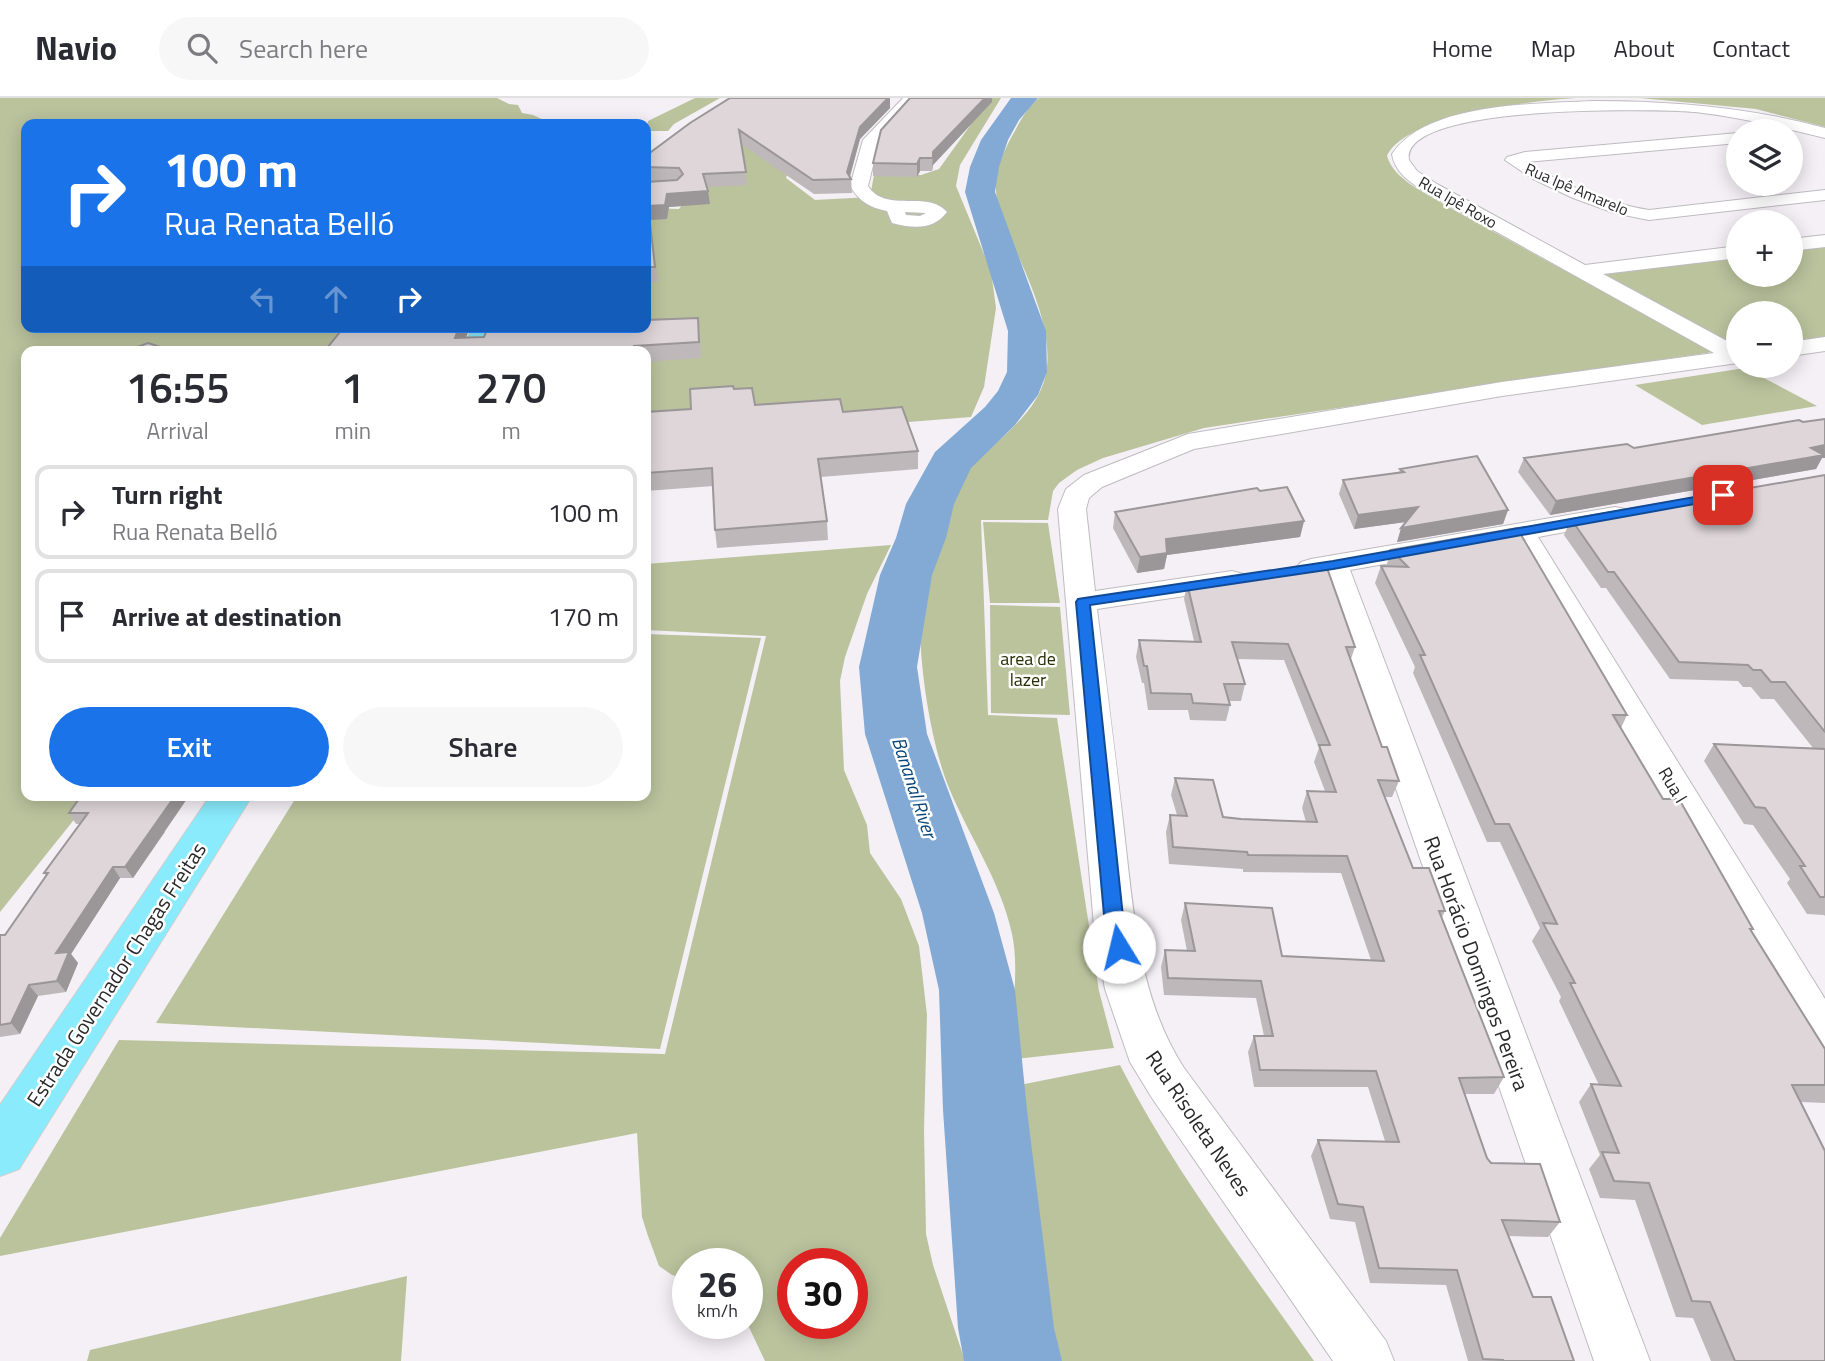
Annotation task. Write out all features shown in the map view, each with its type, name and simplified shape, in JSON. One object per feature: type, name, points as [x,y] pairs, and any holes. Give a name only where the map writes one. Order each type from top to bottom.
[{"type":"main road","name":"Estrada Governador Chagas Freitas","points":[[0,1151],[229,801]]},
{"type":"street","points":[[882,100],[909,100]]},
{"type":"street","points":[[895,208],[866,196],[859,186],[871,140],[909,100]]},
{"type":"street","name":"Rua Ipê Roxo","points":[[1726,350],[1455,203],[1414,177],[1400,160],[1403,149],[1417,136],[1435,127],[1469,116],[1518,106],[1572,101],[1637,100],[1697,104],[1756,113],[1822,132]]},
{"type":"street","points":[[1803,133],[1822,132]]},
{"type":"street","name":"Rua Ipê Amarelo","points":[[1726,139],[1513,160],[1614,209],[1634,214],[1649,215],[1825,195]]},
{"type":"street","points":[[1803,244],[1825,241]]},
{"type":"street","points":[[1583,271],[1726,253]]},
{"type":"street","points":[[1803,347],[1825,344]]},
{"type":"street","name":"Rua Risoleta Neves","points":[[1366,1361],[1168,1083],[1146,1048],[1127,989],[1115,926],[1072,509],[1076,495],[1093,481],[1165,450],[1205,438],[1502,388],[1726,357]]},
{"type":"street","points":[[1083,602],[1333,565],[1640,510]]},
{"type":"street","name":"Rua I","points":[[1520,531],[1825,1039]]},
{"type":"street","name":"Rua Horácio Domingos Pereira","points":[[1333,565],[1622,1361]]},
{"type":"green space","points":[[0,98],[497,98],[518,105],[522,113],[542,119],[21,119],[21,333],[371,333],[364,346],[21,346],[21,801],[89,801],[0,912]]},
{"type":"green space","points":[[695,98],[720,98],[674,124],[668,131],[651,131],[651,120]]},
{"type":"green space","points":[[990,98],[1001,98],[960,165],[956,186],[991,271],[996,308],[984,387],[971,417],[651,443],[651,346],[620,346],[638,333],[651,333],[651,208],[679,209],[702,177],[687,136],[797,147],[786,178],[815,200],[870,197],[874,175],[921,175],[939,169]]},
{"type":"green space","points":[[1039,98],[1577,98],[1503,106],[1444,120],[1418,130],[1399,142],[1387,156],[1396,172],[1420,190],[1713,352],[1204,428],[1103,458],[1077,470],[1053,491],[1048,520],[981,520],[988,715],[1057,718],[1099,991],[1114,1048],[1008,1060],[1015,980],[1012,934],[1000,896],[949,788],[937,750],[927,704],[920,617],[923,579],[931,542],[954,490],[976,461],[1026,414],[1043,385],[1047,352],[1043,322],[1002,217],[996,190],[998,169],[1007,146],[1030,106]]},
{"type":"green space","points":[[1640,98],[1825,98],[1825,127],[1803,121],[1803,119],[1756,109]]},
{"type":"green space","points":[[1825,243],[1825,337],[1803,340],[1803,301],[1726,301],[1726,342],[1598,273],[1726,256],[1726,287],[1803,287],[1803,246]]},
{"type":"green space","points":[[1726,371],[1726,378],[1764,378],[1817,406],[1702,425],[1635,385]]},
{"type":"green space","points":[[983,522],[1048,523],[1060,603],[990,603]]},
{"type":"green space","points":[[891,545],[867,594],[845,657],[840,681],[844,770],[867,825],[870,853],[901,899],[919,946],[927,1015],[924,1130],[926,1234],[933,1265],[965,1361],[765,1361],[755,1339],[763,1339],[763,1248],[672,1248],[672,1275],[659,1266],[642,1217],[637,1133],[0,1256],[0,1238],[119,1040],[665,1054],[766,636],[651,630],[651,564]]},
{"type":"green space","name":"area de lazer","points":[[990,605],[1060,607],[1070,715],[991,713]]},
{"type":"green space","points":[[651,634],[761,638],[660,1049],[156,1023],[294,801],[651,801]]},
{"type":"green space","points":[[1120,1065],[1187,1179],[1314,1361],[1042,1361],[1010,1087]]},
{"type":"green space","points":[[407,1276],[401,1361],[87,1361],[90,1350]]},
{"type":"building","points":[[730,98],[888,98],[860,127],[847,172],[851,179],[813,180],[739,130],[746,172],[703,174],[708,191],[667,194],[665,205],[651,206],[651,182],[677,180],[683,174],[679,168],[651,167],[651,152]]},
{"type":"building","points":[[910,98],[985,98],[933,152],[933,158],[920,158],[917,164],[873,163],[881,130]]},
{"type":"building","points":[[651,232],[655,267],[651,267]]},
{"type":"building","points":[[698,318],[699,342],[634,346],[329,346],[339,333],[457,333],[455,338],[484,337],[486,333],[651,333],[651,320]]},
{"type":"building","points":[[733,386],[734,389],[752,388],[755,405],[840,399],[843,412],[902,407],[918,451],[818,459],[827,521],[715,530],[712,468],[651,473],[651,412],[691,409],[690,389]]},
{"type":"building","points":[[1825,419],[1825,445],[1811,448],[1824,455],[1556,501],[1524,458],[1627,444],[1634,448],[1799,420],[1803,422]]},
{"type":"building","points":[[1477,456],[1508,510],[1401,528],[1418,507],[1358,515],[1343,480],[1404,472],[1400,469]]},
{"type":"building","points":[[1825,475],[1825,732],[1785,682],[1771,682],[1761,670],[1753,670],[1748,665],[1679,662],[1614,572],[1608,572],[1571,519]]},
{"type":"building","points":[[1287,487],[1304,521],[1166,539],[1167,553],[1140,557],[1115,512],[1257,488],[1260,491]]},
{"type":"building","points":[[1517,528],[1627,715],[1613,715],[1663,799],[1679,799],[1753,929],[1750,929],[1825,1049],[1825,1085],[1792,1085],[1825,1151],[1825,1361],[1735,1361],[1710,1302],[1692,1301],[1649,1183],[1614,1181],[1602,1152],[1619,1153],[1591,1084],[1621,1086],[1570,983],[1575,983],[1543,923],[1557,924],[1509,824],[1495,824],[1420,655],[1425,655],[1381,566],[1408,567],[1391,550]]},
{"type":"building","points":[[1326,565],[1355,647],[1346,647],[1382,747],[1387,747],[1399,781],[1378,780],[1413,868],[1429,868],[1445,911],[1439,911],[1504,1077],[1459,1078],[1487,1158],[1491,1163],[1540,1164],[1560,1222],[1502,1220],[1533,1297],[1551,1297],[1574,1361],[1483,1359],[1457,1270],[1379,1268],[1363,1207],[1338,1204],[1318,1140],[1399,1142],[1376,1071],[1260,1070],[1254,1036],[1273,1036],[1261,981],[1168,978],[1165,950],[1195,951],[1185,903],[1272,908],[1282,956],[1384,961],[1347,856],[1248,855],[1247,852],[1173,847],[1170,815],[1187,816],[1175,778],[1213,780],[1223,817],[1241,819],[1317,822],[1307,791],[1336,792],[1319,745],[1330,745],[1288,644],[1232,642],[1245,684],[1224,684],[1230,705],[1193,703],[1191,694],[1151,693],[1139,640],[1201,642],[1187,583]]},
{"type":"building","points":[[1714,744],[1825,749],[1825,897],[1820,897],[1800,866],[1805,866],[1765,808],[1755,807]]},
{"type":"building","points":[[77,801],[171,801],[125,867],[113,867],[56,953],[69,952],[57,981],[29,985],[11,1023],[0,1025],[0,935],[5,935],[48,873],[44,873],[88,813],[69,813]]},
{"type":"waterway","name":"Bananal River","points":[[1013,1361],[1006,1328],[985,1110],[977,990],[958,913],[896,734],[888,667],[906,575],[921,538],[930,504],[951,462],[1000,416],[1017,395],[1027,372],[1027,331],[980,192],[994,140],[1017,106],[1026,98]]},
{"type":"route","points":[[1119,947],[1083,602],[1333,565],[1723,495]]}]
